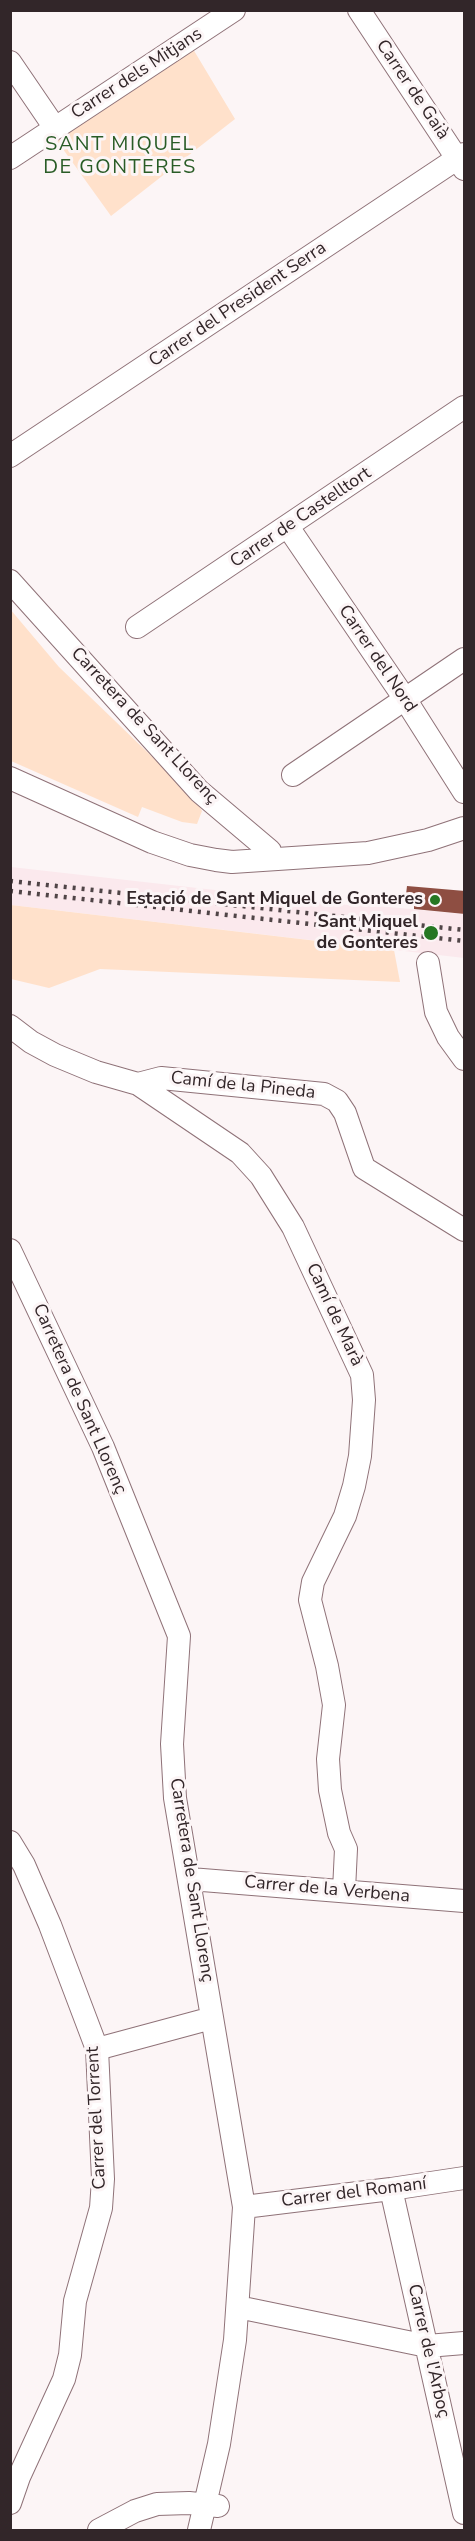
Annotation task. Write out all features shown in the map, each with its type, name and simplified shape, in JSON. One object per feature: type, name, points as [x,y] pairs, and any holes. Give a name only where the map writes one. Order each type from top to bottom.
[{"type":"street","name":"Carrer dels Mitjans","points":[[10,158],[234,10]]},
{"type":"street","name":"Carrer de Gaià","points":[[359,10],[462,160]]},
{"type":"street","points":[[10,62],[55,128]]},
{"type":"street","name":"Carrer del President Serra","points":[[10,456],[462,160]]},
{"type":"street","name":"Carrer de Castelltort","points":[[137,627],[465,407]]},
{"type":"street","name":"Carrer del Nord","points":[[288,527],[465,792]]},
{"type":"street","name":"Carretera de Sant Llorenç","points":[[10,581],[199,791],[270,851],[272,859]]},
{"type":"street","points":[[293,776],[465,659]]},
{"type":"street","points":[[12,779],[152,842],[190,855],[232,862],[368,853],[428,840],[465,828]]},
{"type":"street","points":[[428,963],[436,1012],[448,1037],[465,1059]]},
{"type":"street","name":"Camí de Marà","points":[[10,1026],[31,1042],[55,1055],[96,1072],[138,1084],[240,1153],[261,1176],[293,1227],[362,1375],[364,1400],[360,1456],[354,1486],[345,1516],[313,1581],[310,1600],[327,1665],[334,1705],[328,1759],[330,1790],[339,1833],[346,1849],[344,1890]]},
{"type":"street","name":"Camí de la Pineda","points":[[138,1084],[161,1078],[324,1094],[337,1101],[345,1113],[364,1168],[465,1230]]},
{"type":"street","name":"Carretera de Sant Llorenç","points":[[10,1250],[103,1447],[179,1636],[172,1744],[175,1798],[244,2207],[238,2307],[212,2505],[199,2530]]},
{"type":"street","name":"Carrer del Torrent","points":[[10,1842],[24,1865],[50,1925],[97,2049],[104,2179],[101,2208],[75,2301],[70,2355],[64,2379],[19,2477],[10,2503]]},
{"type":"street","name":"Carrer de la Verbena","points":[[190,1879],[465,1901]]},
{"type":"street","points":[[97,2049],[212,2018]]},
{"type":"street","name":"Carrer del Romaní","points":[[244,2207],[465,2178]]},
{"type":"street","name":"Carrer de l'Arboç","points":[[392,2189],[462,2516]]},
{"type":"street","points":[[238,2307],[427,2346],[465,2343]]},
{"type":"street","points":[[99,2530],[135,2511],[157,2504],[212,2505]]},
{"type":"shaded area","points":[[193,49],[235,119],[111,216],[55,138]]},
{"type":"shaded area","points":[[10,609],[59,667],[195,798],[202,811],[197,824],[182,822],[142,807],[138,817],[11,761]]},
{"type":"shaded area","points":[[11,867],[357,906],[357,904],[464,914],[464,958],[11,905]]},
{"type":"shaded area","points":[[11,905],[394,950],[400,982],[100,969],[49,988],[11,979]]},
{"type":"building","name":"Estació de Sant Miquel de Gonteres","points":[[407,886],[465,891],[465,914],[414,909],[414,903],[405,903]]},
{"type":"railway","points":[[10,881],[464,930]]},
{"type":"railway","points":[[10,891],[464,941]]},
{"type":"place","name":"Estació de Sant Miquel de Gonteres","points":[[435,900]]},
{"type":"place","name":"Sant Miquel de Gonteres","points":[[431,933]]},
{"type":"district","name":"SANT MIQUEL DE GONTERES","points":[[120,156]]}]
